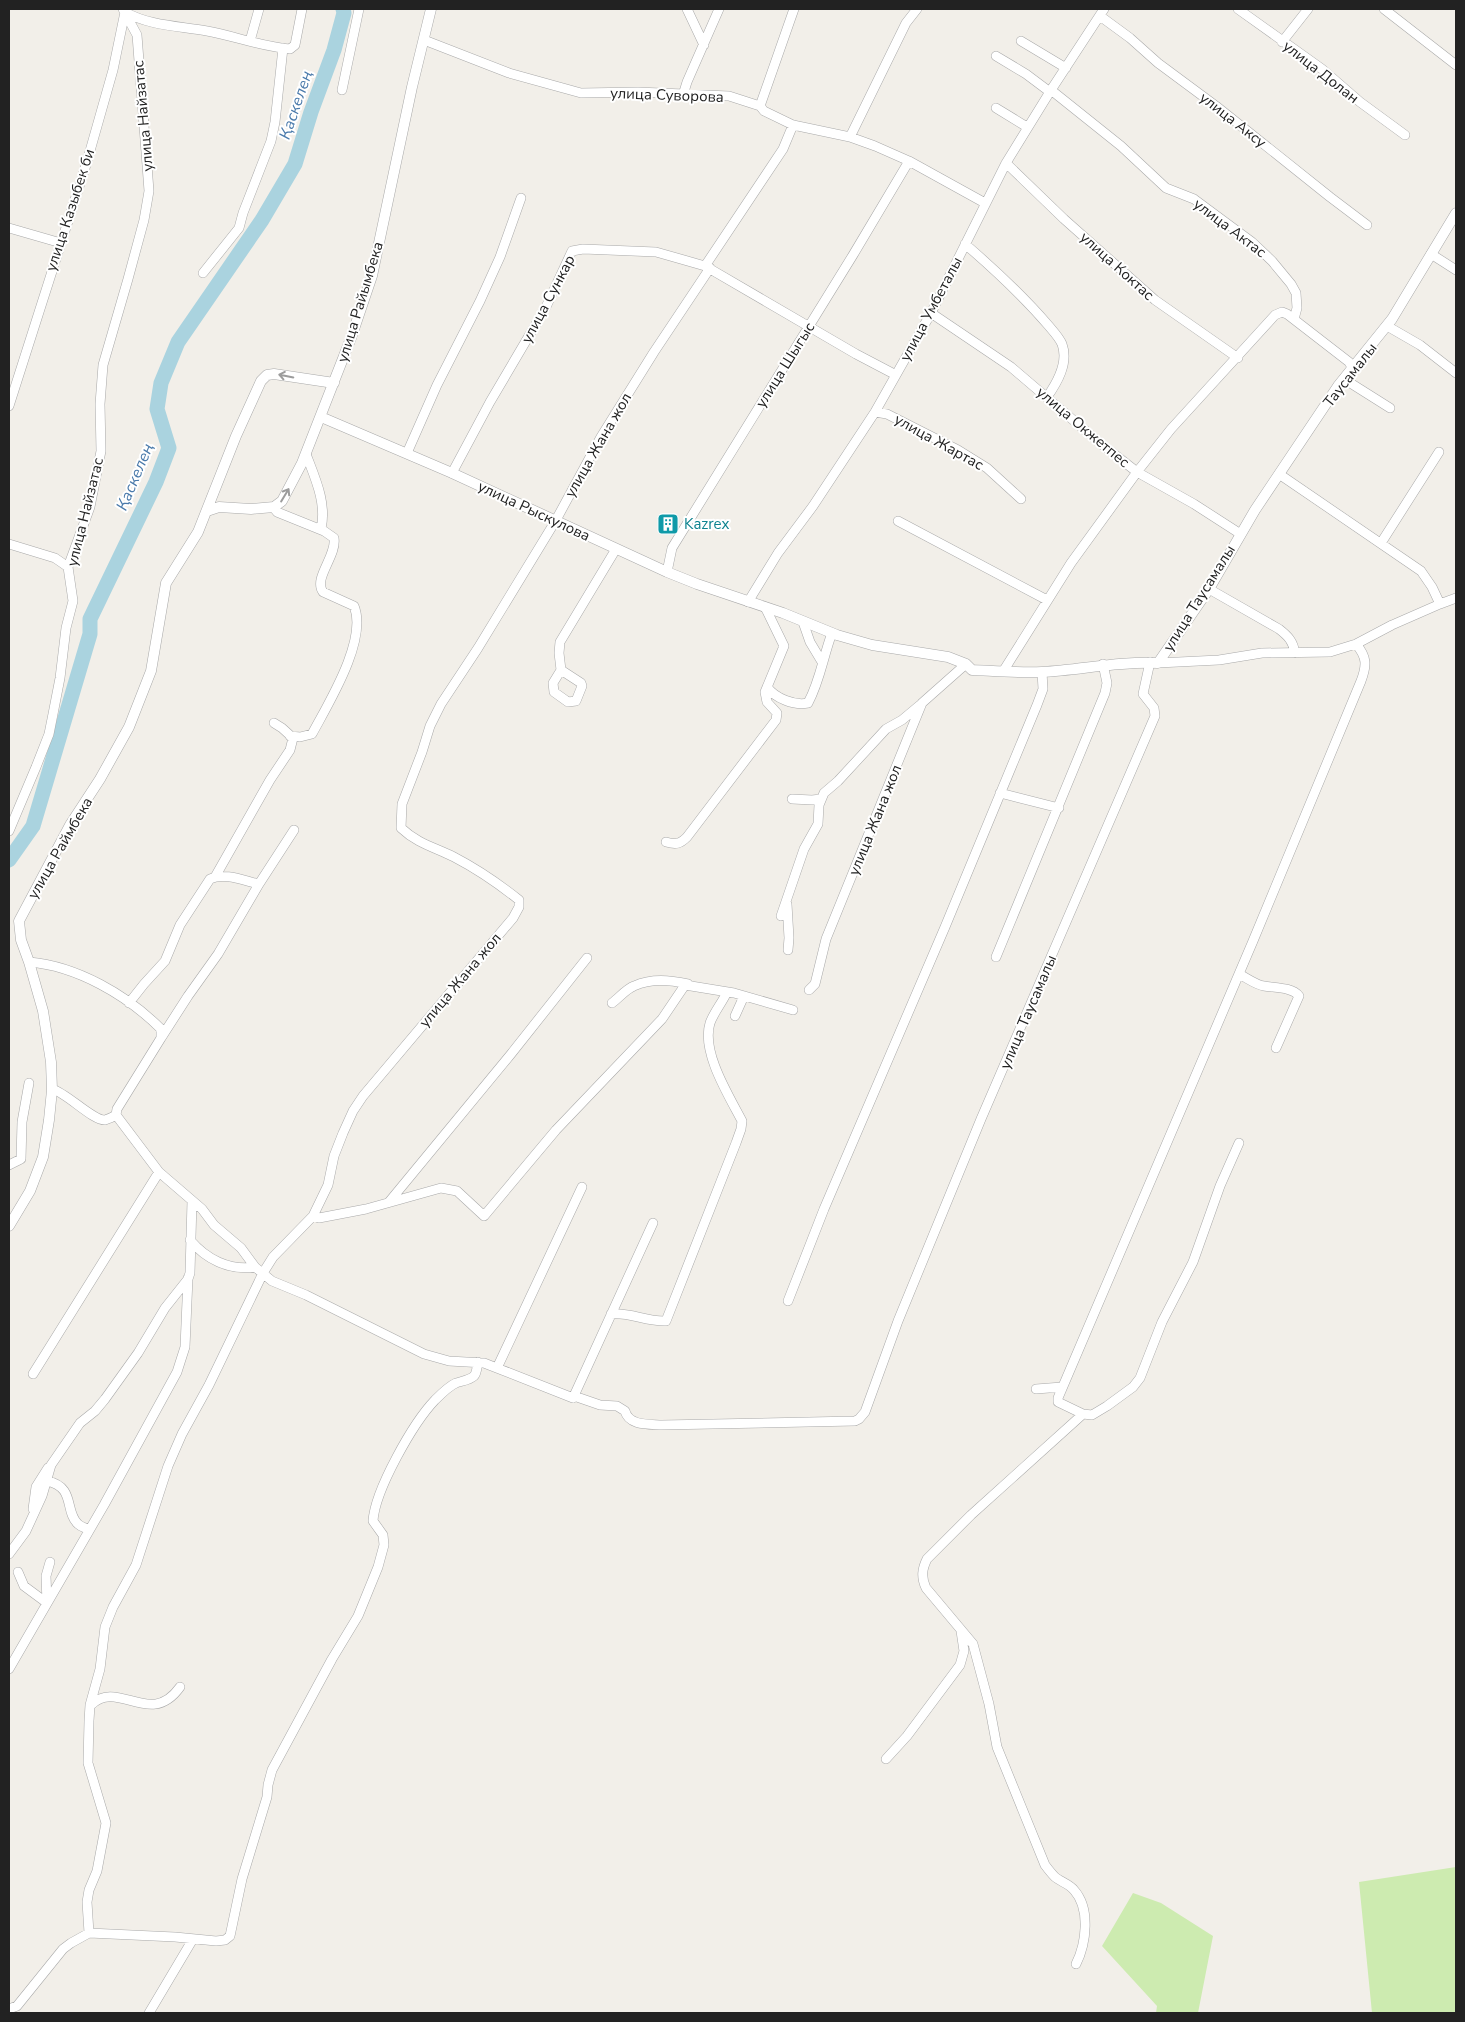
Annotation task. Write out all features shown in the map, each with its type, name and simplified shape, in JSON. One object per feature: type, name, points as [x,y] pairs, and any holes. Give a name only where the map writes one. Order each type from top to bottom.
[{"type":"street","points":[[250,40],[259,9]]},
{"type":"street","points":[[124,10],[137,18],[166,26],[208,31],[290,49],[295,46],[302,9]]},
{"type":"street","points":[[342,90],[359,9]]},
{"type":"street","name":"улица Райымбека","points":[[334,383],[352,338],[372,276],[412,87],[431,9]]},
{"type":"street","points":[[687,9],[704,45]]},
{"type":"street","points":[[683,95],[719,9]]},
{"type":"street","points":[[760,106],[794,9]]},
{"type":"street","points":[[850,137],[906,24],[917,9]]},
{"type":"street","name":"улица Долан","points":[[1238,9],[1322,70],[1360,102],[1405,135]]},
{"type":"street","points":[[1282,42],[1308,9]]},
{"type":"street","points":[[1384,9],[1456,65]]},
{"type":"street","name":"улица Казыбек би","points":[[9,406],[113,70],[124,10]]},
{"type":"street","name":"улица Найзатас","points":[[9,831],[36,767],[53,714],[60,678],[66,628],[73,601],[68,567],[90,507],[98,472],[101,451],[100,404],[104,365],[144,220],[149,191],[137,35],[124,10]]},
{"type":"street","name":"улица Умбеталы","points":[[748,602],[778,553],[813,506],[875,412],[931,313],[1006,163],[1102,12]]},
{"type":"street","name":"улица Аксу","points":[[1102,12],[1158,64],[1216,106],[1367,225]]},
{"type":"street","name":"улица Суворова","points":[[424,40],[509,73],[580,93],[638,92],[683,95],[689,93],[729,96],[760,106],[764,111],[794,125],[850,137],[909,161],[985,203]]},
{"type":"street","points":[[1021,41],[1066,68]]},
{"type":"street","points":[[203,274],[239,228],[271,141],[276,122],[283,48]]},
{"type":"street","name":"улица Актас","points":[[996,56],[1050,91],[1121,146],[1166,188],[1194,199],[1252,242],[1272,261],[1296,293],[1297,308],[1294,319]]},
{"type":"street","points":[[996,108],[1028,127]]},
{"type":"street","name":"улица Жана жол","points":[[314,1216],[328,1186],[334,1156],[343,1133],[363,1096],[513,918],[519,907],[519,900],[486,876],[454,857],[412,838],[401,828],[402,804],[430,726],[441,704],[478,648],[556,520],[600,438],[783,149],[794,125]]},
{"type":"street","name":"улица Шыгыс","points":[[667,572],[672,548],[810,327],[909,161]]},
{"type":"street","name":"улица Коктас","points":[[1006,163],[1064,219],[1155,300],[1238,358]]},
{"type":"street","points":[[406,453],[437,384],[500,257],[520,198]]},
{"type":"street","name":"Таусамалы","points":[[1240,533],[1344,379],[1387,326],[1456,213]]},
{"type":"street","points":[[9,228],[61,243]]},
{"type":"street","points":[[965,244],[1040,315],[1063,345],[1060,379],[1047,398]]},
{"type":"street","name":"улица Сункар","points":[[452,473],[490,402],[546,307],[572,251],[583,249],[656,252],[708,267],[896,375]]},
{"type":"street","points":[[1431,254],[1456,270]]},
{"type":"street","points":[[1004,670],[1047,600],[1102,519],[1137,472],[1172,429],[1275,315],[1282,312],[1294,319],[1349,362],[1353,369]]},
{"type":"street","name":"улица Окжетпес","points":[[931,313],[1011,366],[1094,438],[1137,472],[1194,504],[1240,533]]},
{"type":"street","points":[[1387,326],[1420,345],[1456,373]]},
{"type":"street","points":[[274,374],[334,383],[306,454],[282,501],[273,507],[251,509],[219,507],[207,511],[236,436],[261,381],[267,375],[274,374]]},
{"type":"street","points":[[1344,379],[1390,408]]},
{"type":"street","name":"улица Жартас","points":[[875,412],[887,414],[964,453],[987,468],[1021,499]]},
{"type":"street","name":"улица Рыскулова","points":[[321,417],[452,473],[667,572],[832,633],[872,645],[948,657],[966,664],[972,670],[1042,672],[1103,664],[1154,663]]},
{"type":"street","points":[[1381,543],[1439,452]]},
{"type":"street","points":[[306,454],[320,492],[322,508],[320,529]]},
{"type":"street","points":[[1280,474],[1421,571],[1432,587],[1440,604]]},
{"type":"street","points":[[273,507],[277,512],[320,529],[334,538],[335,544],[321,579],[320,588],[322,592],[354,606],[357,614],[357,631],[338,685],[312,734],[300,737],[290,736]]},
{"type":"street","name":"улица Раймбека","points":[[9,1226],[30,1190],[43,1157],[52,1089],[51,1062],[43,1011],[21,940],[19,920],[70,824],[100,779],[129,727],[151,671],[166,584],[198,532],[207,511]]},
{"type":"street","points":[[898,521],[1047,600]]},
{"type":"street","name":"улица Таусамалы","points":[[574,1396],[600,1406],[617,1406],[626,1411],[627,1417],[630,1420],[643,1424],[686,1426],[855,1420],[859,1419],[865,1412],[881,1364],[978,1128],[1155,716],[1154,708],[1143,694],[1154,663],[1208,589],[1240,533]]},
{"type":"street","points":[[9,544],[55,558],[68,567]]},
{"type":"street","points":[[561,670],[560,642],[616,549]]},
{"type":"street","points":[[1208,589],[1280,629],[1289,637],[1296,652]]},
{"type":"street","points":[[1154,663],[1184,663],[1262,653],[1330,652],[1356,644],[1374,634],[1456,598]]},
{"type":"street","points":[[666,842],[674,845],[688,837],[776,720],[776,711],[767,702],[765,692],[784,646],[765,607]]},
{"type":"street","points":[[803,622],[808,638],[822,662]]},
{"type":"street","points":[[767,687],[776,696],[791,702],[801,705],[808,703],[821,675],[822,662],[832,633]]},
{"type":"street","points":[[1239,1144],[1220,1186],[1193,1262],[1162,1322],[1140,1378],[1133,1387],[1092,1415],[1083,1414],[1058,1402],[1062,1387],[1070,1373],[1365,669],[1366,658],[1356,644]]},
{"type":"street","name":"улица Жана жол","points":[[809,990],[815,984],[826,939],[922,704],[966,664]]},
{"type":"street","points":[[996,957],[1105,693],[1107,684],[1103,664]]},
{"type":"street","points":[[788,1300],[824,1209],[1037,705],[1043,689],[1042,672]]},
{"type":"street","points":[[781,916],[804,849],[818,824],[817,801],[886,729],[902,720],[922,704]]},
{"type":"street","points":[[129,1003],[165,961],[180,925],[206,885],[215,877],[270,780],[290,750],[293,742],[290,736],[282,728],[274,724]]},
{"type":"street","points":[[1000,793],[1059,808]]},
{"type":"street","points":[[792,799],[817,801]]},
{"type":"street","points":[[294,830],[218,954],[188,996],[117,1109],[116,1116],[159,1172],[241,1248],[255,1267],[272,1281],[306,1295],[424,1354],[449,1360],[478,1362],[573,1398],[653,1223]]},
{"type":"street","points":[[215,877],[260,884]]},
{"type":"street","points":[[786,899],[788,950]]},
{"type":"street","points":[[389,1202],[587,958]]},
{"type":"street","points":[[29,962],[56,966],[111,991],[129,1003],[160,1029],[161,1038]]},
{"type":"street","points":[[1238,974],[1262,986],[1287,990],[1299,996],[1276,1048]]},
{"type":"street","points":[[612,1003],[632,986],[668,980],[744,996],[792,1010]]},
{"type":"street","points":[[89,1933],[89,1890],[97,1871],[106,1823],[88,1763],[90,1705],[100,1669],[105,1627],[113,1607],[136,1565],[168,1466],[182,1434],[209,1385],[263,1273],[273,1257],[314,1216],[319,1218],[366,1209],[441,1188],[452,1189],[462,1195],[484,1216],[556,1130],[662,1019],[682,987],[688,984]]},
{"type":"street","points":[[610,1314],[628,1314],[656,1322],[666,1321],[739,1136],[742,1122],[713,1060],[708,1039],[710,1024],[727,992]]},
{"type":"street","points":[[735,1016],[744,996]]},
{"type":"street","points":[[9,1165],[21,1159],[22,1122],[29,1083]]},
{"type":"street","points":[[52,1089],[65,1095],[98,1119],[106,1120],[116,1116]]},
{"type":"street","points":[[33,1374],[159,1172]]},
{"type":"street","points":[[497,1368],[582,1187]]},
{"type":"street","points":[[9,1670],[177,1372],[184,1347],[188,1278],[190,1273],[192,1201]]},
{"type":"street","points":[[190,1240],[203,1253],[220,1264],[237,1268],[255,1267]]},
{"type":"street","points":[[32,1517],[36,1487],[43,1474],[80,1423],[105,1399],[138,1353],[165,1308],[188,1278]]},
{"type":"street","points":[[9,2009],[17,2006],[70,1943],[89,1933],[193,1938],[216,1941],[225,1940],[230,1936],[242,1879],[268,1797],[268,1785],[272,1770],[332,1659],[358,1616],[378,1567],[384,1545],[383,1535],[373,1521],[374,1509],[383,1483],[414,1426],[435,1400],[454,1384],[476,1374],[478,1362]]},
{"type":"street","points":[[1036,1389],[1062,1387]]},
{"type":"street","points":[[1076,1964],[1082,1953],[1085,1933],[1080,1897],[1073,1888],[1055,1877],[1049,1870],[1037,1847],[997,1747],[989,1704],[974,1644],[926,1588],[922,1580],[924,1566],[928,1559],[971,1515],[1083,1414]]},
{"type":"street","points":[[9,1554],[26,1531],[47,1481],[51,1465]]},
{"type":"street","points":[[47,1481],[54,1482],[66,1493],[74,1518],[79,1524],[89,1530]]},
{"type":"street","points":[[46,1603],[46,1576],[50,1562]]},
{"type":"street","points":[[18,1572],[24,1586],[46,1603]]},
{"type":"street","points":[[886,1759],[907,1736],[960,1664],[964,1651],[961,1630]]},
{"type":"street","points":[[90,1705],[107,1696],[134,1703],[158,1704],[168,1701],[180,1687]]},
{"type":"street","points":[[149,2013],[193,1938]]},
{"type":"green space","points":[[1456,1867],[1456,2013],[1372,2013],[1359,1882]]},
{"type":"green space","points":[[1133,1893],[1161,1903],[1213,1936],[1198,2013],[1156,2013],[1157,2006],[1102,1946]]},
{"type":"waterway","name":"Қаскелең","points":[[9,860],[33,826],[90,634],[90,619],[156,482],[169,448],[157,409],[161,383],[178,342],[262,220],[295,164],[311,112],[334,50],[344,13],[343,9]]},
{"type":"place","name":"Kazrex","points":[[668,524]]}]
